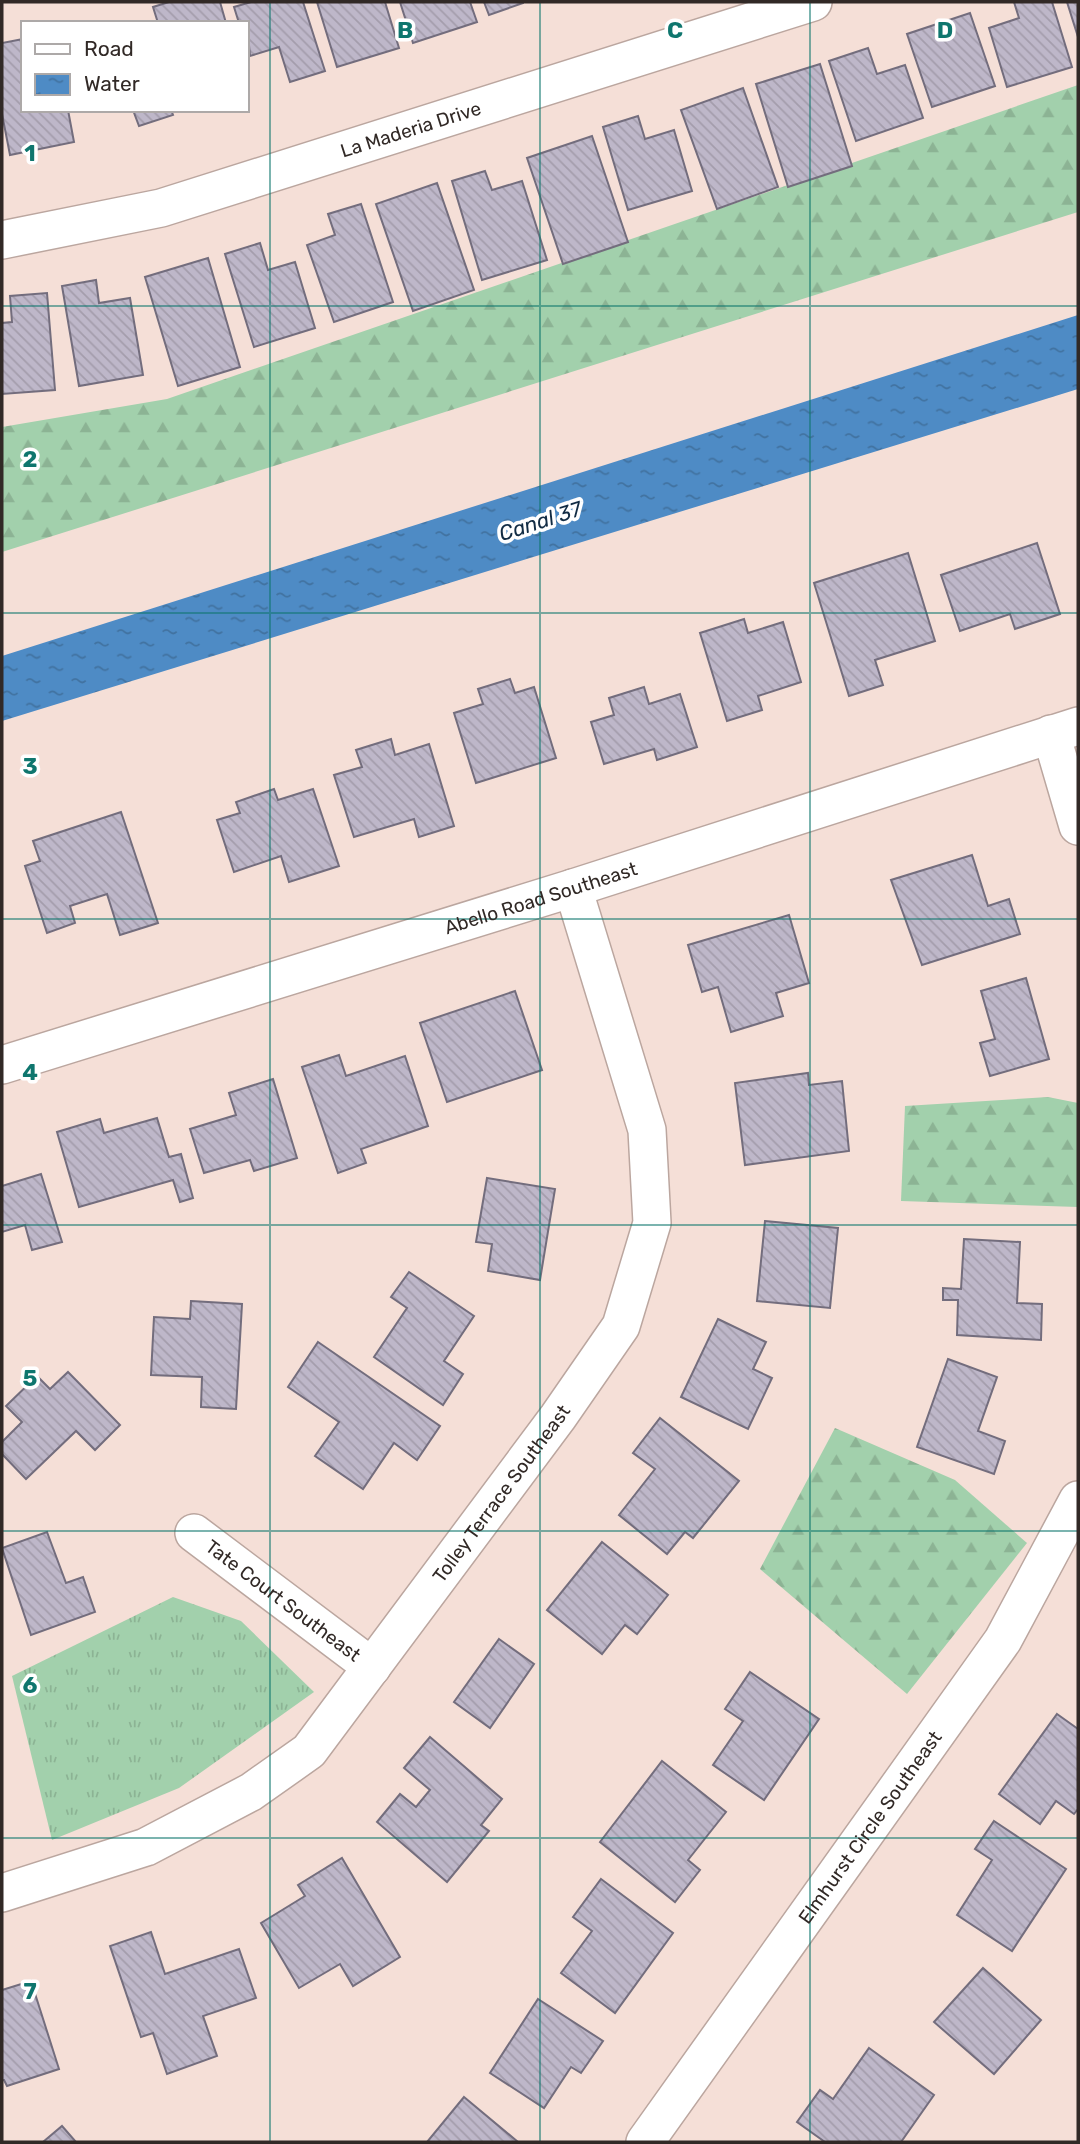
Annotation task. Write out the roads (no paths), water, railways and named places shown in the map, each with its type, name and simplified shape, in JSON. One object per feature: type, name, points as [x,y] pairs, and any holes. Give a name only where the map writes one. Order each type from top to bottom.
[{"type":"street","name":"La Maderia Drive","points":[[2,240],[161,208],[813,2]]},
{"type":"street","points":[[1064,730],[1078,826]]},
{"type":"street","name":"Abello Road Southeast","points":[[2,1065],[573,888],[1064,730]]},
{"type":"street","name":"Tolley Terrace Southeast","points":[[2,1892],[146,1847],[251,1792],[309,1751],[558,1418],[621,1326],[652,1223],[647,1130],[573,888]]},
{"type":"street","name":"Elmhurst Circle Southeast","points":[[645,2142],[1003,1640],[1078,1500]]},
{"type":"street","name":"Tate Court Southeast","points":[[194,1533],[372,1667]]},
{"type":"water","name":"Canal 37","points":[[1078,315],[1078,389],[2,721],[2,656]]}]
